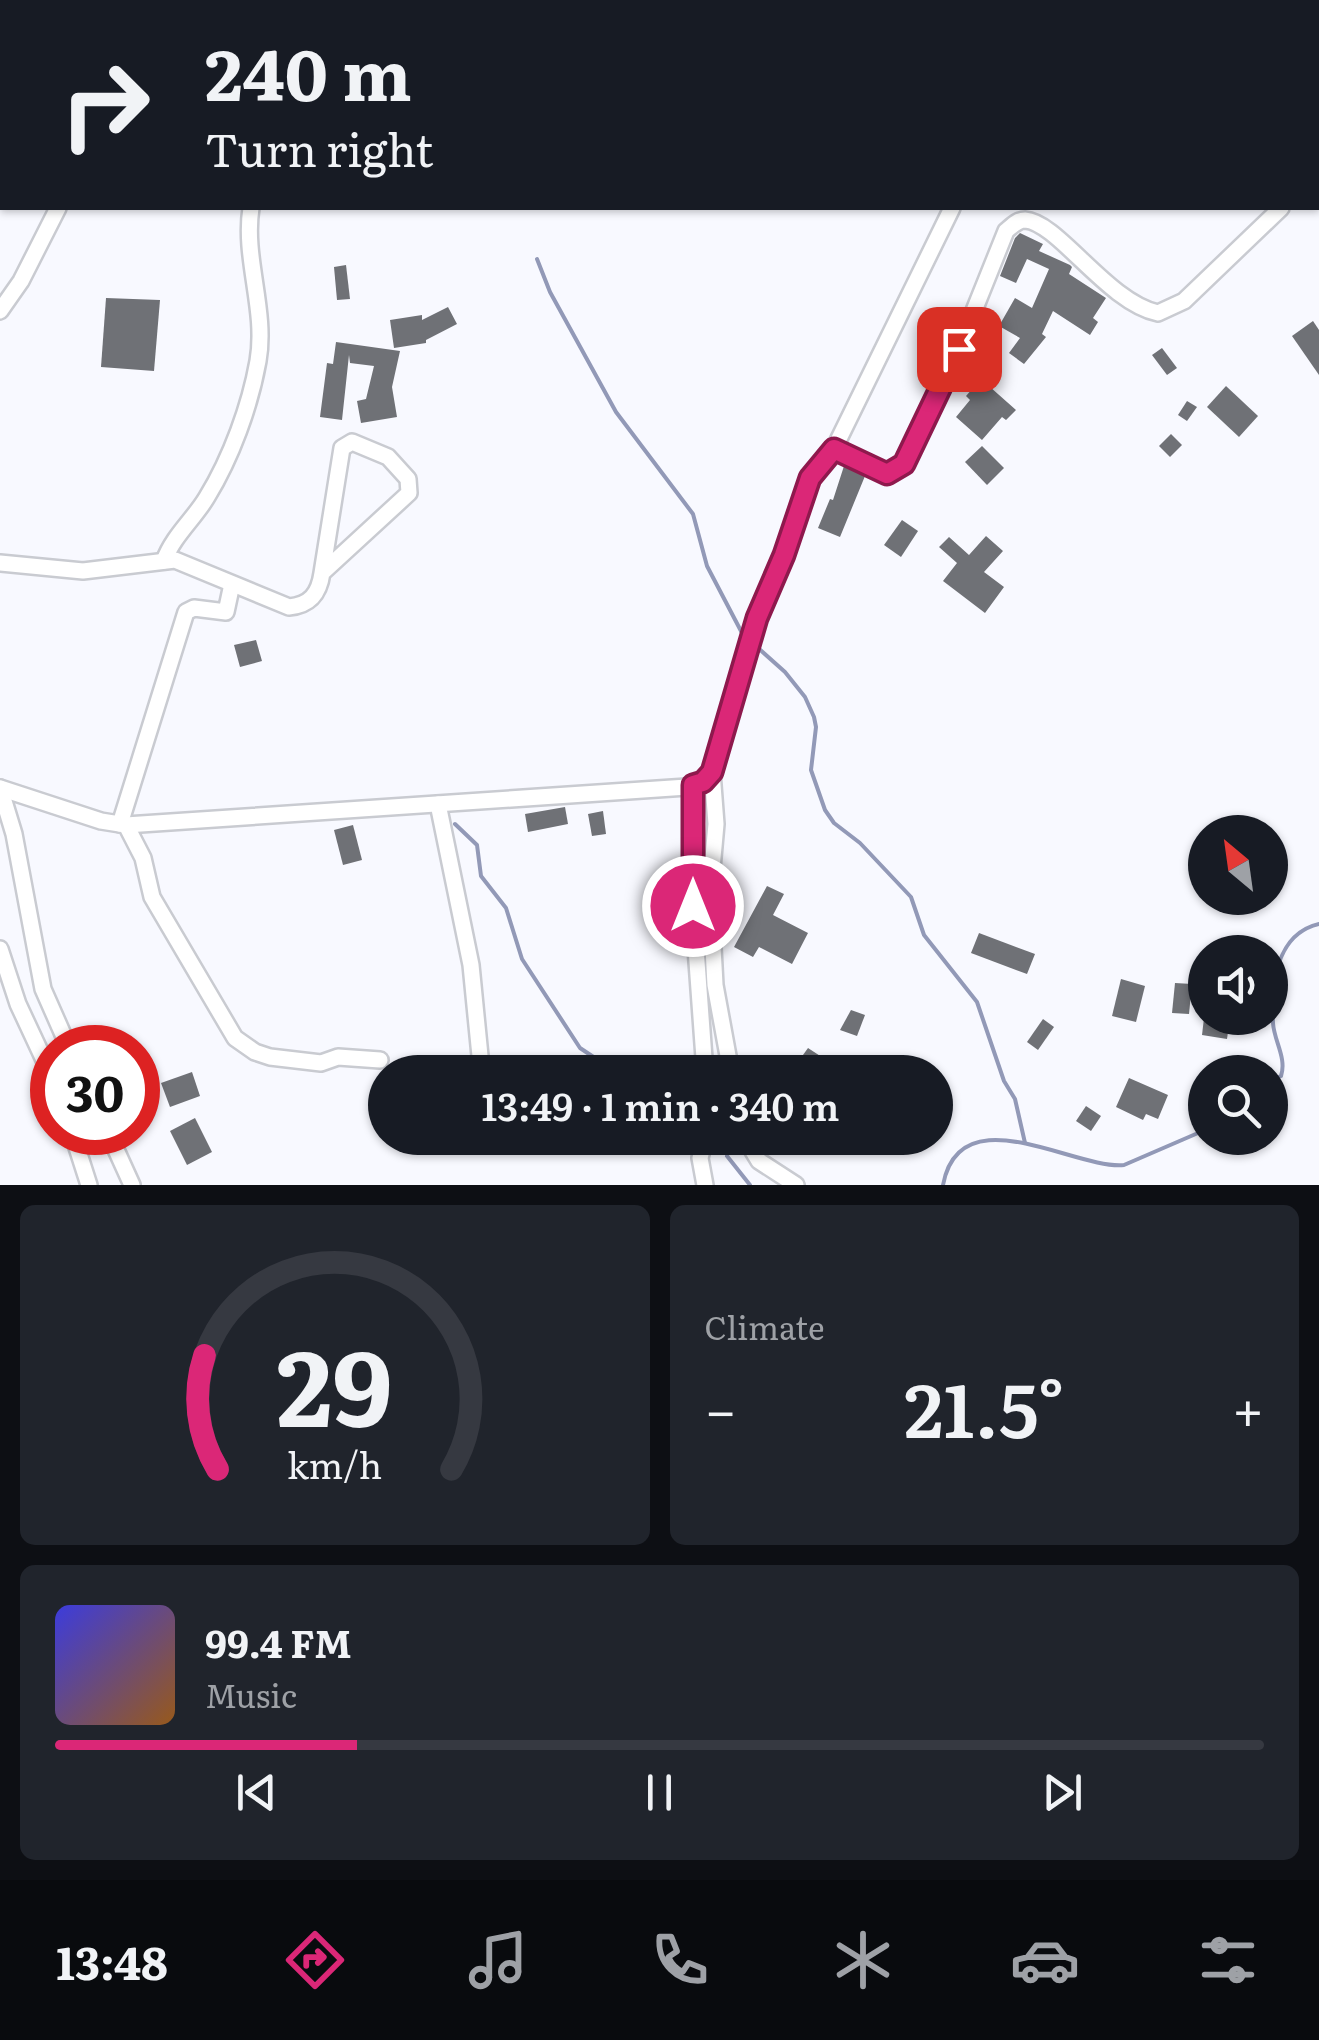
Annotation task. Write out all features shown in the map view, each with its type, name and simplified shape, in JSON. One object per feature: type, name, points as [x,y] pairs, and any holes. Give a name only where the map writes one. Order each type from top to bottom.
[{"type":"street","points":[[0,311],[57,210]]},
{"type":"street","points":[[164,561],[223,468],[254,378],[260,332],[250,238],[251,210]]},
{"type":"street","points":[[729,1055],[716,985],[710,880],[716,824],[712,772],[757,618],[782,562],[810,478],[834,449],[951,210]]},
{"type":"street","points":[[834,449],[887,474],[904,464],[946,382],[1006,231],[1018,214],[1059,239],[1128,302],[1158,313],[1184,300],[1279,210]]},
{"type":"street","points":[[0,563],[83,571],[174,560],[289,607],[298,606],[316,596],[342,448],[352,442],[378,450],[408,479],[408,493],[322,573]]},
{"type":"street","points":[[232,584],[226,612],[194,608],[186,612],[123,824],[143,858],[152,897],[235,1038],[270,1057],[321,1063],[338,1057],[368,1059]]},
{"type":"street","points":[[0,788],[123,824],[693,785],[703,782],[712,772]]},
{"type":"street","points":[[693,785],[693,906],[704,1055]]},
{"type":"street","points":[[0,788],[14,834],[43,989],[59,1025]]},
{"type":"street","points":[[438,804],[471,965],[480,1055]]},
{"type":"street","points":[[0,949],[30,1030]]},
{"type":"street","points":[[79,1155],[88,1185]]},
{"type":"street","points":[[118,1155],[132,1185]]},
{"type":"street","points":[[701,1155],[705,1185]]},
{"type":"street","points":[[755,1155],[796,1185]]},
{"type":"building","points":[[1020,233],[1043,244],[1039,251],[1070,265],[1069,274],[1106,298],[1093,318],[1098,322],[1090,335],[1053,311],[1042,334],[1046,337],[1024,364],[1009,353],[1020,338],[999,326],[1015,298],[1032,308],[1049,269],[1027,259],[1016,283],[1000,276]]},
{"type":"building","points":[[346,265],[350,299],[337,300],[334,267]]},
{"type":"building","points":[[106,298],[160,300],[154,371],[101,367]]},
{"type":"building","points":[[448,307],[457,324],[426,343],[394,348],[390,320],[422,315],[422,320]]},
{"type":"building","points":[[1313,321],[1319,330],[1319,375],[1292,336]]},
{"type":"building","points":[[336,342],[400,351],[392,387],[397,417],[361,423],[357,401],[366,399],[374,366],[350,363],[349,355],[342,420],[320,417],[327,363],[333,364]]},
{"type":"building","points":[[1162,348],[1177,368],[1167,375],[1152,355]]},
{"type":"building","points":[[981,379],[1016,410],[1006,420],[1002,417],[982,440],[956,417],[970,400],[966,396]]},
{"type":"building","points":[[1226,386],[1258,416],[1239,437],[1207,407]]},
{"type":"building","points":[[1187,401],[1197,407],[1187,421],[1178,415]]},
{"type":"building","points":[[1171,434],[1182,445],[1170,457],[1159,446]]},
{"type":"building","points":[[982,446],[1004,468],[987,485],[965,462]]},
{"type":"building","points":[[844,466],[865,476],[840,537],[818,528],[830,499],[833,500]]},
{"type":"building","points":[[902,520],[918,531],[901,557],[884,545]]},
{"type":"building","points":[[986,536],[1003,551],[984,572],[1004,587],[985,613],[943,581],[957,563],[939,547],[949,537],[969,555]]},
{"type":"building","points":[[256,640],[262,661],[240,667],[234,645]]},
{"type":"building","points":[[565,807],[568,824],[528,832],[525,814]]},
{"type":"building","points":[[603,811],[606,834],[592,836],[588,814]]},
{"type":"building","points":[[353,825],[362,860],[343,865],[334,830]]},
{"type":"building","points":[[767,886],[784,894],[773,915],[808,933],[792,964],[759,947],[753,957],[734,947]]},
{"type":"building","points":[[979,933],[1035,954],[1027,974],[971,953]]},
{"type":"building","points":[[1121,979],[1145,986],[1136,1022],[1112,1016]]},
{"type":"building","points":[[1175,983],[1188,984],[1188,1014],[1172,1013]]},
{"type":"building","points":[[851,1010],[865,1015],[857,1036],[840,1030]]},
{"type":"building","points":[[1043,1019],[1054,1027],[1038,1050],[1027,1042]]},
{"type":"building","points":[[192,1072],[200,1096],[170,1107],[161,1083]]},
{"type":"building","points":[[1129,1078],[1168,1095],[1158,1119],[1146,1114],[1143,1120],[1116,1107]]},
{"type":"building","points":[[1086,1106],[1101,1116],[1091,1131],[1076,1121]]},
{"type":"building","points":[[195,1118],[212,1152],[187,1165],[170,1131]]},
{"type":"waterway","points":[[537,259],[550,292],[616,412],[693,514],[707,566],[742,633]]},
{"type":"waterway","points":[[757,647],[785,672],[805,697],[814,717],[811,770],[825,810],[911,897],[924,935],[977,1002],[1004,1081],[1015,1099],[1025,1143]]},
{"type":"waterway","points":[[455,824],[477,845],[481,876],[506,908],[522,959],[580,1048],[590,1055]]},
{"type":"waterway","points":[[1281,1055],[1273,1023],[1279,963],[1293,938],[1319,924]]},
{"type":"waterway","points":[[943,1185],[954,1158],[972,1144],[995,1140],[1021,1143],[1103,1164],[1124,1165],[1188,1137]]},
{"type":"waterway","points":[[727,1156],[750,1185]]},
{"type":"route","points":[[693,906],[693,785],[703,782],[712,772],[745,650],[810,478],[834,449],[887,474],[904,464],[959,349]]}]
